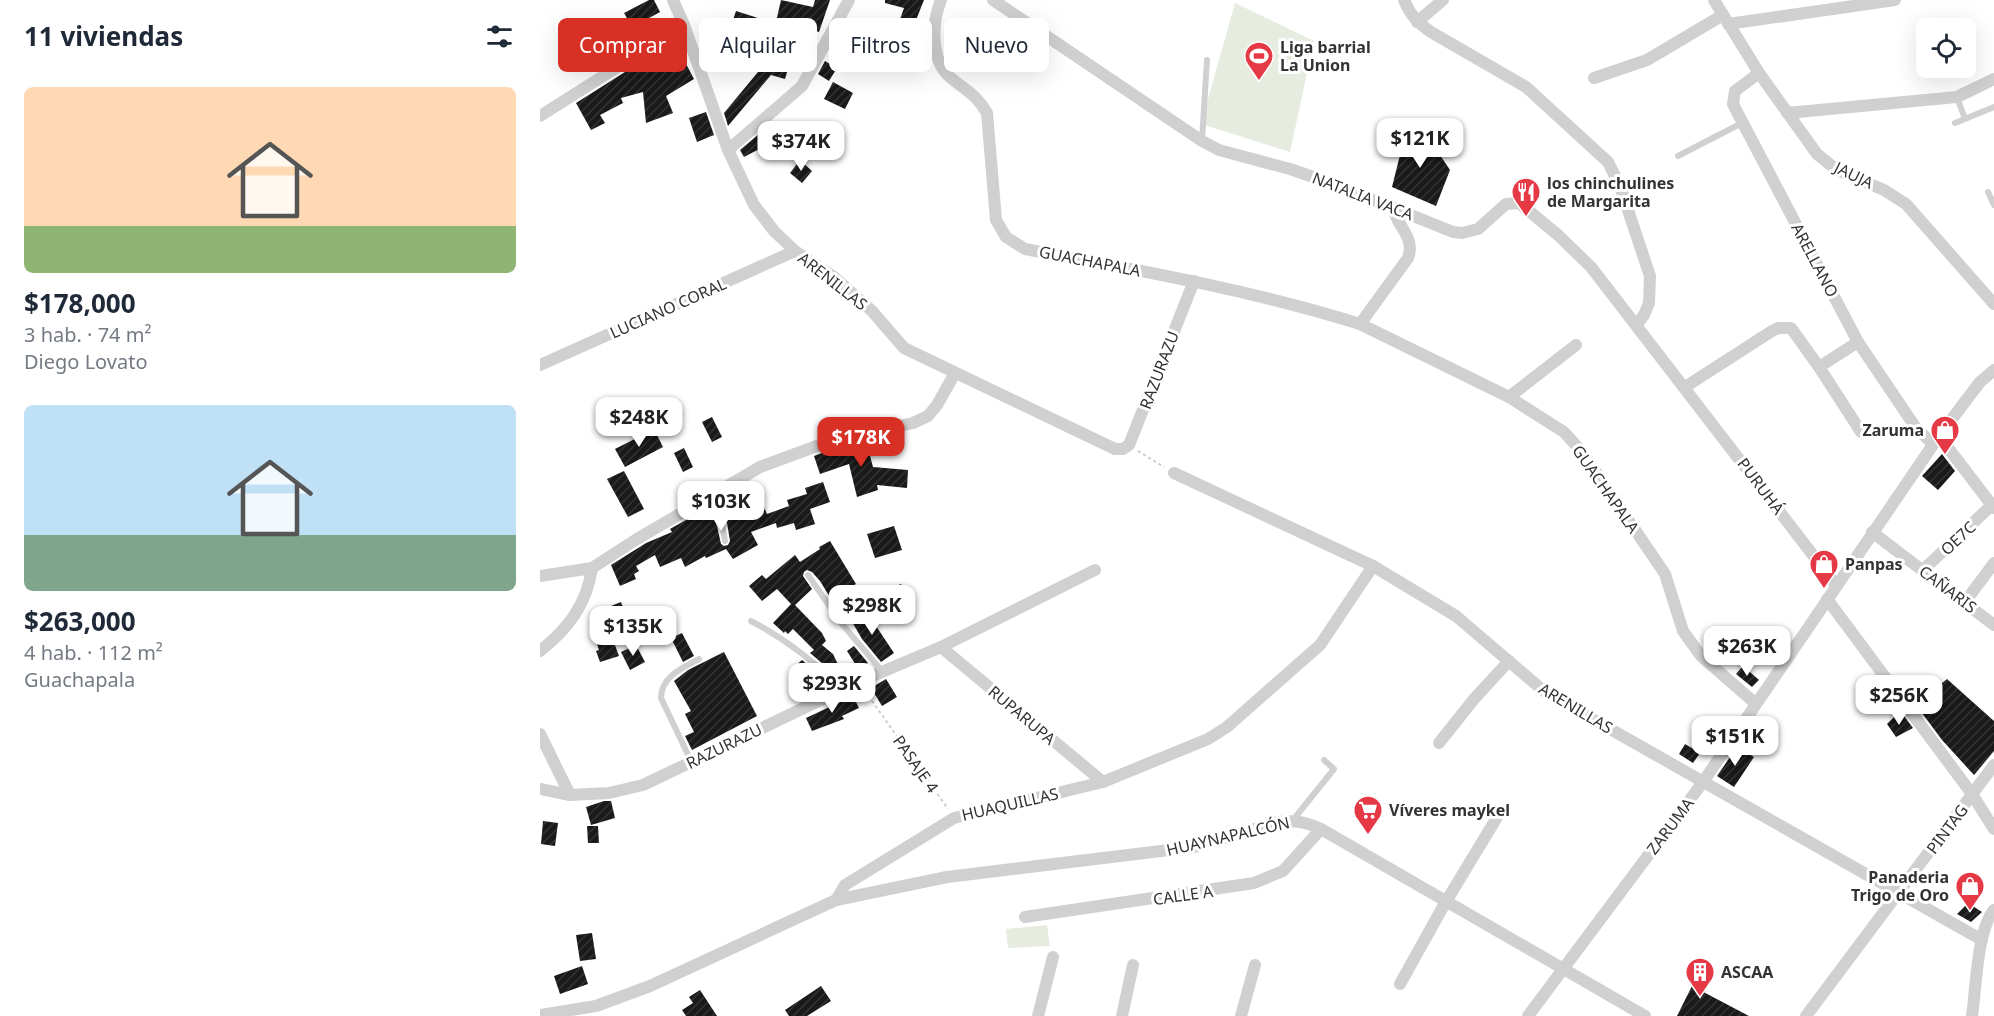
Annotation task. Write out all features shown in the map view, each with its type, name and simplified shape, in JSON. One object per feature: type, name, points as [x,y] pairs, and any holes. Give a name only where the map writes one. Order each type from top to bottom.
[{"type":"street","name":"ARENILLAS","points":[[673,0],[681,18]]},
{"type":"street","points":[[728,150],[802,86],[849,0]]},
{"type":"street","name":"GUACHAPALA","points":[[941,0],[937,10],[934,34],[938,57],[948,75],[979,99],[987,114],[996,220],[1006,237],[1025,249],[1194,281],[1298,305],[1360,324],[1509,397],[1564,432],[1583,453],[1665,574],[1683,631],[1701,656],[1755,703]]},
{"type":"street","name":"NATALIA VACA","points":[[993,0],[1202,141],[1219,150],[1290,169],[1453,232],[1462,233],[1479,229],[1506,204],[1519,203],[1558,235],[1591,267],[1686,387]]},
{"type":"street","points":[[1404,0],[1410,14],[1417,22],[1526,87],[1608,162],[1620,186],[1650,276],[1649,303],[1637,324]]},
{"type":"street","points":[[1417,22],[1443,0]]},
{"type":"street","name":"JAUJA","points":[[1714,0],[1787,114],[1817,154],[1837,170],[1884,190],[1906,204],[1994,304]]},
{"type":"street","points":[[1594,78],[1647,60],[1725,20],[1895,0]]},
{"type":"street","name":"ARENILLAS","points":[[687,34],[728,150],[754,205],[774,231],[795,251],[841,284],[872,311],[904,348],[1115,449],[1123,449],[1129,445]]},
{"type":"street","points":[[540,116],[610,72]]},
{"type":"street","name":"ARELLANO","points":[[1760,73],[1735,91],[1733,104],[1858,342],[1916,428],[1936,440],[1993,507]]},
{"type":"street","points":[[1787,114],[1957,97],[1994,79]]},
{"type":"street","points":[[1360,324],[1410,252],[1411,244],[1393,207]]},
{"type":"street","name":"LUCIANO CORAL","points":[[540,364],[795,251]]},
{"type":"street","name":"RAZURAZU","points":[[1129,445],[1194,281]]},
{"type":"street","points":[[1686,387],[1778,328],[1791,328],[1861,432]]},
{"type":"street","points":[[1819,367],[1858,342]]},
{"type":"street","points":[[1509,397],[1576,345]]},
{"type":"street","name":"ZARUMA","points":[[1528,1016],[1703,782],[1936,440],[1980,382],[1994,369]]},
{"type":"street","points":[[540,576],[592,568],[760,467],[833,440],[913,423],[928,416],[955,373]]},
{"type":"street","name":"PURUHÁ","points":[[1686,387],[1836,585]]},
{"type":"street","name":"ARENILLAS","points":[[1174,473],[1373,566],[1456,616],[1545,692],[1982,940]]},
{"type":"street","name":"OE7C","points":[[1923,570],[1993,507]]},
{"type":"street","name":"CAÑARIS","points":[[1872,532],[1994,625]]},
{"type":"street","points":[[1965,602],[1994,563]]},
{"type":"street","name":"HUAQUILLAS","points":[[540,1015],[596,1006],[650,986],[836,900],[845,885],[954,818],[1103,782],[1208,740],[1227,727],[1320,645],[1373,566]]},
{"type":"street","points":[[540,651],[561,634],[578,610],[590,585],[592,568]]},
{"type":"street","name":"RAZURAZU","points":[[540,789],[570,795],[609,793],[643,785],[858,682],[941,647],[1095,570]]},
{"type":"street","points":[[1827,599],[1972,794],[1994,829]]},
{"type":"street","name":"RUPARUPA","points":[[941,647],[1103,782]]},
{"type":"street","points":[[1439,743],[1474,699],[1509,661]]},
{"type":"street","points":[[540,734],[570,795]]},
{"type":"street","name":"PINTAG","points":[[1806,1016],[1994,765]]},
{"type":"street","points":[[1400,984],[1499,814]]},
{"type":"street","name":"HUAYNAPALCÓN","points":[[836,900],[947,877],[1194,848],[1278,822],[1293,820],[1321,829],[1645,1016]]},
{"type":"street","name":"CALLE A","points":[[1025,917],[1254,883],[1283,871],[1321,829]]},
{"type":"street","points":[[1972,1016],[1982,940],[1990,915],[1994,910]]},
{"type":"street","points":[[1038,1016],[1053,957]]},
{"type":"street","points":[[1122,1016],[1133,965]]},
{"type":"street","points":[[1241,1016],[1255,965]]},
{"type":"lane","points":[[1202,141],[1207,60]]},
{"type":"lane","points":[[1957,97],[1965,119]]},
{"type":"lane","points":[[1955,123],[1994,107]]},
{"type":"lane","points":[[1678,156],[1742,123]]},
{"type":"lane","points":[[1988,192],[1994,205]]},
{"type":"lane","points":[[710,496],[723,524],[725,541]]},
{"type":"lane","points":[[808,575],[842,624],[882,671]]},
{"type":"lane","points":[[751,621],[778,635],[803,652],[843,689]]},
{"type":"lane","points":[[691,761],[661,698],[661,691],[667,680],[676,672],[699,659]]},
{"type":"lane","points":[[1293,820],[1334,769],[1324,760]]},
{"type":"path","points":[[1129,445],[1174,473]]},
{"type":"path","name":"PASAJE 4","points":[[858,682],[954,818]]},
{"type":"shaded area","name":"Liga barrial La Union","points":[[1235,3],[1314,41],[1290,152],[1201,124]]},
{"type":"shaded area","points":[[1047,925],[1050,946],[1008,948],[1006,929]]},
{"type":"building","points":[[649,0],[654,0],[660,12],[649,18],[627,18],[624,13]]},
{"type":"building","points":[[781,0],[813,7],[815,0],[830,0],[819,32],[817,31],[817,18],[777,18]]},
{"type":"building","points":[[885,0],[924,0],[917,18],[900,18],[904,8],[885,3]]},
{"type":"building","points":[[736,11],[758,18],[734,18]]},
{"type":"building","points":[[825,61],[829,63],[829,72],[835,72],[829,81],[818,74]]},
{"type":"building","points":[[687,66],[694,79],[666,96],[673,113],[646,123],[643,92],[621,98],[623,103],[600,115],[605,123],[591,130],[576,103],[625,72],[687,72]]},
{"type":"building","points":[[758,72],[787,72],[785,79],[771,75],[728,126],[724,113]]},
{"type":"building","points":[[833,82],[853,93],[845,109],[824,99]]},
{"type":"building","points":[[706,112],[714,135],[697,142],[689,118]]},
{"type":"building","points":[[832,123],[843,131],[837,149],[825,146]]},
{"type":"building","points":[[1408,123],[1434,146],[1450,170],[1436,206],[1392,187]]},
{"type":"building","points":[[766,128],[775,137],[767,145],[744,157],[740,150]]},
{"type":"building","points":[[800,160],[812,171],[802,183],[790,173]]},
{"type":"building","points":[[712,417],[722,437],[712,442],[702,422]]},
{"type":"building","points":[[654,429],[663,447],[625,467],[615,449]]},
{"type":"building","points":[[866,441],[873,467],[908,470],[907,488],[877,485],[878,490],[857,497],[849,464],[820,474],[814,456],[835,448]]},
{"type":"building","points":[[684,448],[693,467],[683,472],[674,453]]},
{"type":"building","points":[[1942,454],[1955,471],[1938,490],[1922,476]]},
{"type":"building","points":[[624,471],[644,509],[628,517],[607,479]]},
{"type":"building","points":[[823,482],[830,502],[810,509],[815,524],[796,530],[794,523],[777,528],[776,523],[751,532],[758,545],[733,559],[726,549],[706,558],[705,556],[685,567],[681,558],[660,567],[655,555],[636,566],[639,571],[634,574],[636,579],[620,586],[611,565],[646,543],[672,532],[670,529],[709,507],[721,544],[728,545],[730,541],[727,523],[718,501],[738,489],[744,503],[752,500],[756,510],[764,507],[767,514],[789,506],[787,500],[807,494],[805,488]]},
{"type":"building","points":[[894,526],[902,550],[875,558],[867,534]]},
{"type":"building","points":[[830,541],[856,584],[831,599],[820,581],[807,570],[803,576],[812,589],[795,605],[822,633],[826,641],[822,645],[833,654],[845,679],[842,680],[810,653],[814,650],[793,629],[788,634],[785,631],[784,633],[773,623],[791,604],[777,589],[762,601],[749,586],[762,575],[766,579],[795,555],[800,562]]},
{"type":"building","points":[[901,584],[910,605],[899,610],[889,589]]},
{"type":"building","points":[[621,602],[627,619],[612,624],[606,608]]},
{"type":"building","points":[[866,611],[894,653],[881,662],[862,639],[851,620]]},
{"type":"building","points":[[643,620],[649,637],[637,642],[631,625]]},
{"type":"building","points":[[606,621],[619,656],[600,662],[596,651],[599,650],[591,627]]},
{"type":"building","points":[[682,633],[694,656],[683,662],[671,638]]},
{"type":"building","points":[[636,645],[645,662],[630,670],[621,652]]},
{"type":"building","points":[[854,646],[868,663],[859,670],[847,651]]},
{"type":"building","points":[[724,652],[757,716],[692,750],[685,736],[694,732],[685,714],[691,711],[674,681],[688,670]]},
{"type":"building","points":[[802,660],[822,677],[810,689],[792,669]]},
{"type":"building","points":[[1743,666],[1759,680],[1752,687],[1736,674]]},
{"type":"building","points":[[886,679],[897,697],[882,706],[871,688]]},
{"type":"building","points":[[1947,679],[1994,721],[1994,751],[1974,775],[1942,740],[1916,705]]},
{"type":"building","points":[[853,696],[859,708],[842,716],[844,719],[812,731],[806,718]]},
{"type":"building","points":[[1896,715],[1900,720],[1904,716],[1913,728],[1896,737],[1887,724]]},
{"type":"building","points":[[1685,744],[1700,753],[1693,763],[1679,754]]},
{"type":"building","points":[[1737,747],[1754,757],[1734,787],[1717,776]]},
{"type":"building","points":[[611,801],[615,818],[591,825],[586,807]]},
{"type":"building","points":[[543,821],[558,823],[555,846],[541,844]]},
{"type":"building","points":[[587,826],[598,826],[599,843],[588,843]]},
{"type":"building","points":[[1968,903],[1982,912],[1971,922],[1957,914]]},
{"type":"building","points":[[592,933],[596,959],[580,961],[576,935]]},
{"type":"building","points":[[582,966],[588,984],[560,994],[554,976]]},
{"type":"building","points":[[821,986],[831,1001],[807,1016],[789,1016],[785,1010]]},
{"type":"building","name":"ASCAA","points":[[1692,986],[1749,1016],[1677,1016]]},
{"type":"building","points":[[700,990],[717,1016],[686,1016],[682,1010],[693,1003],[689,997]]},
{"type":"place","name":"Liga barrial La Union","points":[[1259,82]]},
{"type":"place","name":"los chinchulines de Margarita","points":[[1526,218]]},
{"type":"place","name":"Zaruma","points":[[1945,456]]},
{"type":"place","name":"Panpas","points":[[1824,590]]},
{"type":"place","name":"Víveres maykel","points":[[1368,836]]},
{"type":"place","name":"Panaderia Trigo de Oro","points":[[1970,912]]},
{"type":"place","name":"ASCAA","points":[[1700,998]]}]
